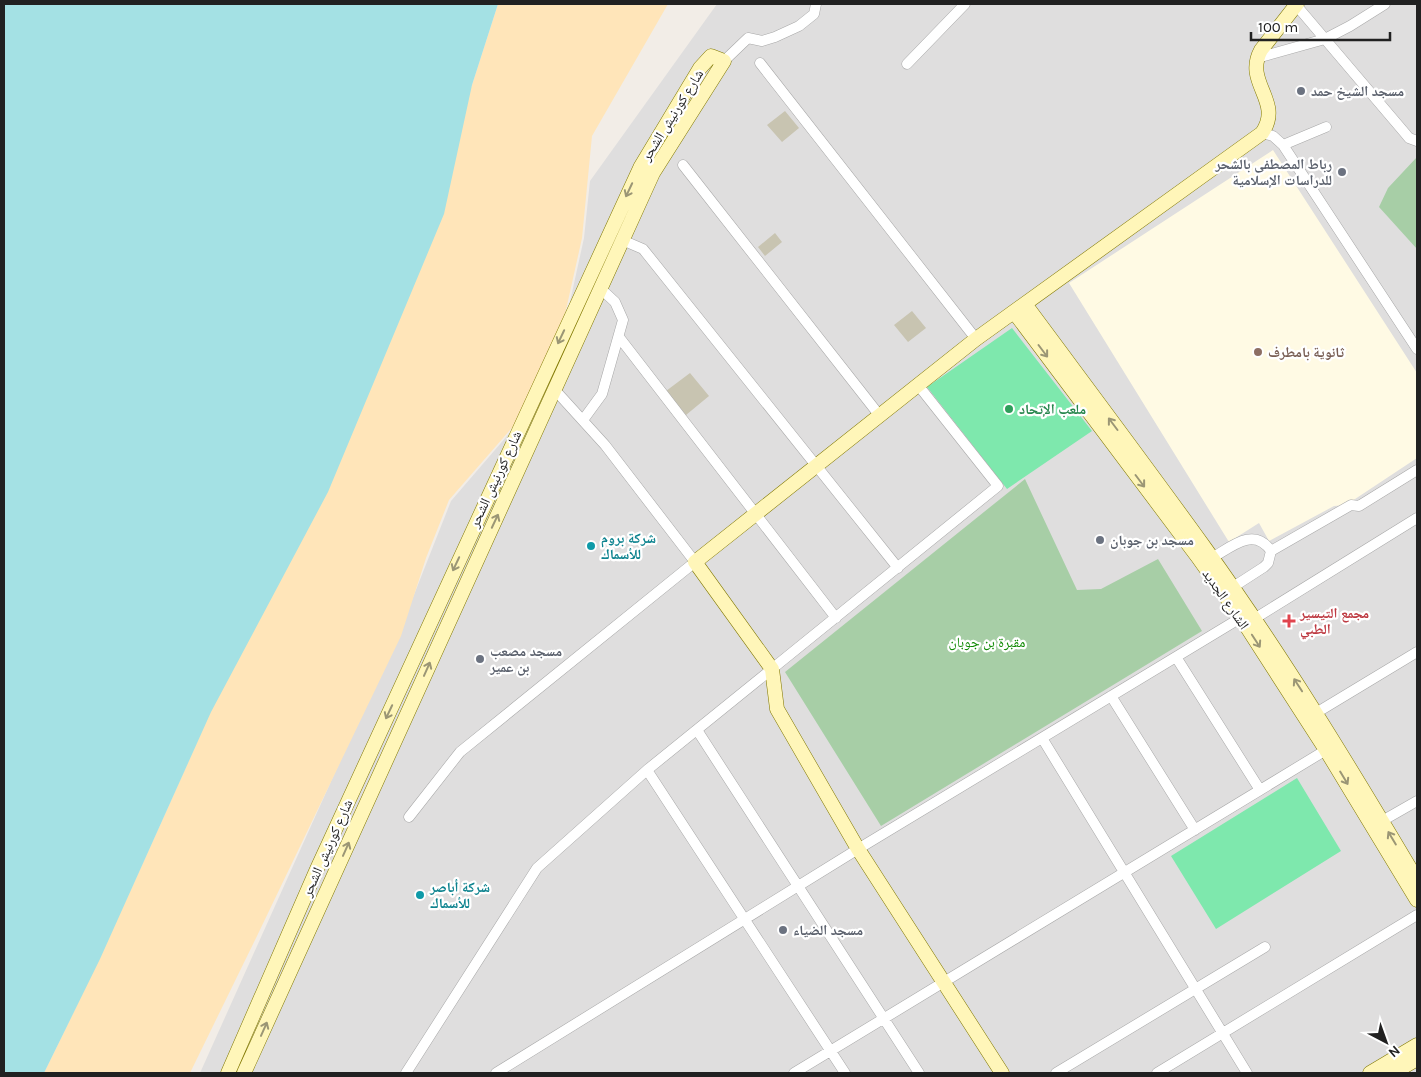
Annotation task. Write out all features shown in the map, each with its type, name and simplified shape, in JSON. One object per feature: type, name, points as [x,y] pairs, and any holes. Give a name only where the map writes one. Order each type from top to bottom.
[{"type":"street","points":[[724,61],[748,38],[762,40],[799,26],[814,14],[816,4]]},
{"type":"street","points":[[907,64],[965,4]]},
{"type":"street","points":[[409,817],[460,752],[695,562],[976,339],[1055,280],[1262,133],[1268,124],[1270,114],[1256,76],[1257,58],[1261,50],[1297,4],[1324,40],[1409,138],[1417,141]]},
{"type":"street","points":[[1257,58],[1324,40],[1385,4]]},
{"type":"street","name":"شارع كورنيش الشحر","points":[[228,1073],[470,533],[640,166],[700,68],[711,56],[724,61],[652,173],[244,1073]]},
{"type":"street","points":[[760,63],[976,339]]},
{"type":"street","points":[[1283,145],[1326,127]]},
{"type":"street","points":[[1262,133],[1273,136],[1283,145],[1416,343]]},
{"type":"street","points":[[683,165],[880,416]]},
{"type":"street","points":[[622,240],[643,249],[898,568]]},
{"type":"street","points":[[583,420],[602,394],[623,320],[615,302],[600,288]]},
{"type":"street","name":"الشارع الجديد","points":[[1020,308],[1233,587],[1326,750],[1417,900]]},
{"type":"street","name":"الشارع الجديد","points":[[1020,308],[1197,556],[1248,616],[1316,713],[1417,880]]},
{"type":"street","points":[[618,337],[836,618]]},
{"type":"street","points":[[406,1073],[537,868],[647,770],[998,486],[918,385]]},
{"type":"street","points":[[555,390],[604,445],[695,562],[772,669],[776,710],[858,849],[1002,1073]]},
{"type":"street","points":[[1271,551],[1351,505],[1359,506],[1417,470]]},
{"type":"street","points":[[496,1073],[858,849],[1111,696],[1417,518]]},
{"type":"street","points":[[470,533],[486,540]]},
{"type":"street","points":[[1212,558],[1250,539],[1260,540],[1267,544],[1271,551],[1268,563],[1233,587]]},
{"type":"street","points":[[1316,713],[1417,652]]},
{"type":"street","points":[[1176,657],[1260,790]]},
{"type":"street","points":[[1111,696],[1195,830]]},
{"type":"street","points":[[697,730],[919,1073]]},
{"type":"street","points":[[1042,738],[1247,1073]]},
{"type":"street","points":[[794,1073],[1326,750]]},
{"type":"street","points":[[647,770],[845,1073]]},
{"type":"street","points":[[1382,821],[1417,801]]},
{"type":"street","points":[[318,869],[334,874]]},
{"type":"street","points":[[1157,1073],[1417,915]]},
{"type":"street","points":[[1056,1073],[1264,948]]},
{"type":"street","points":[[1370,1073],[1417,1045]]},
{"type":"street","points":[[1393,1073],[1417,1059]]},
{"type":"shaded area","points":[[717,4],[1417,4],[1417,1073],[200,1073],[408,610],[451,501],[532,407],[566,320],[584,238],[590,181]]},
{"type":"shaded area","points":[[785,111],[799,128],[782,142],[767,125]]},
{"type":"shaded area","name":"ثانوية بامطرف","points":[[1273,150],[1417,373],[1417,458],[1346,505],[1334,506],[1269,541],[1259,523],[1229,542],[1069,283]]},
{"type":"shaded area","points":[[775,233],[782,242],[765,256],[758,247]]},
{"type":"shaded area","points":[[912,311],[926,328],[908,342],[894,325]]},
{"type":"shaded area","points":[[690,373],[709,396],[686,415],[666,391]]},
{"type":"sand","points":[[498,4],[668,4],[592,136],[582,238],[564,319],[530,407],[449,500],[426,558],[401,636],[190,1073],[44,1073],[158,829],[266,583],[472,85]]},
{"type":"green space","points":[[1417,157],[1417,249],[1379,207],[1388,188]]},
{"type":"green space","name":"ملعب الإتحاد","points":[[1012,328],[1092,431],[1007,489],[927,387]]},
{"type":"green space","name":"مقبرة بن جوبان","points":[[1025,479],[1077,590],[1101,589],[1158,559],[1202,631],[881,826],[785,672]]},
{"type":"green space","points":[[1297,778],[1341,851],[1216,929],[1171,856]]},
{"type":"water","points":[[4,4],[498,4],[472,85],[444,214],[328,492],[211,712],[100,959],[44,1073],[4,1073]]},
{"type":"place","name":"مسجد الشيخ حمد","points":[[1301,91]]},
{"type":"place","name":"رباط المصطفى بالشحر للدراسات الإسلامية","points":[[1342,172]]},
{"type":"place","name":"ثانوية بامطرف","points":[[1258,352]]},
{"type":"place","name":"ملعب الإتحاد","points":[[1009,409]]},
{"type":"place","name":"مسجد بن جوبان","points":[[1100,540]]},
{"type":"place","name":"شركة بروم للأسماك","points":[[591,546]]},
{"type":"place","name":"مجمع التيسير الطبي","points":[[1289,621]]},
{"type":"place","name":"مسجد مصعب بن عمير","points":[[480,659]]},
{"type":"place","name":"شركة أباصر للأسماك","points":[[420,895]]},
{"type":"place","name":"مسجد الضياء","points":[[783,930]]}]
